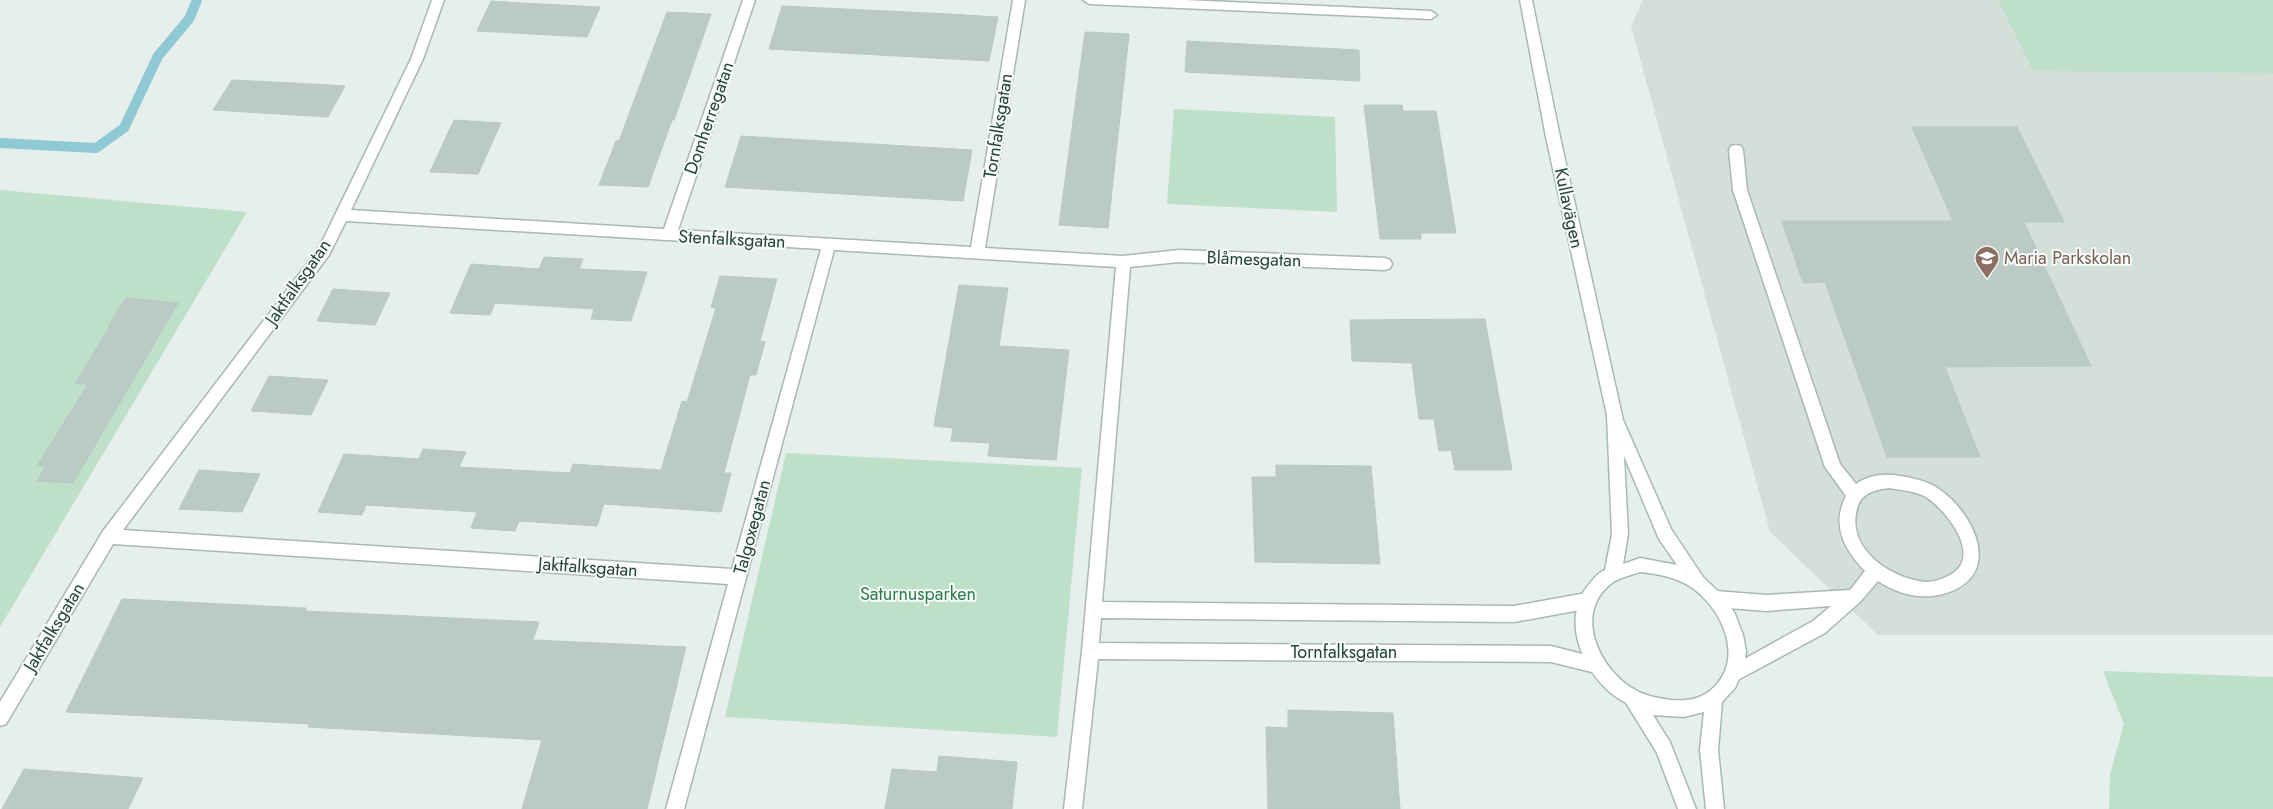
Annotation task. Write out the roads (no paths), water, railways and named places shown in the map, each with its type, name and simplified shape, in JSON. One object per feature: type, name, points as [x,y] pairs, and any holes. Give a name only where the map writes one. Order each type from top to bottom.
[{"type":"street","name":"Jaktfalksgatan","points":[[0,718],[109,536],[324,251],[417,59],[438,0]]},
{"type":"street","name":"Domherregatan","points":[[669,235],[749,0]]},
{"type":"street","name":"Tornfalksgatan","points":[[977,253],[1019,0]]},
{"type":"street","points":[[1089,0],[1431,15]]},
{"type":"street","name":"Kullavägen","points":[[1526,0],[1615,415],[1620,534],[1613,572]]},
{"type":"street","points":[[1736,150],[1740,190],[1833,466],[1855,495]]},
{"type":"street","name":"Stenfalksgatan","points":[[341,215],[1123,262]]},
{"type":"street","name":"Talgoxegatan","points":[[675,809],[829,244]]},
{"type":"street","name":"Blåmesgatan","points":[[1123,262],[1179,256],[1385,264]]},
{"type":"street","points":[[1074,809],[1090,651],[1123,262]]},
{"type":"street","name":"Kullavägen","points":[[1615,415],[1665,534],[1698,583],[1716,600],[1728,617],[1736,636],[1738,656],[1734,674],[1722,691],[1714,698],[1703,705],[1676,710],[1661,708],[1633,698],[1606,678],[1596,665],[1588,649],[1583,632],[1586,601],[1597,584],[1613,572],[1640,565],[1669,569],[1698,583]]},
{"type":"street","points":[[1889,481],[1911,484],[1932,493],[1951,508],[1964,525],[1971,545],[1970,563],[1960,579],[1943,588],[1921,589],[1897,583],[1876,571],[1858,552],[1848,531],[1846,511],[1855,495],[1870,484],[1889,481]]},
{"type":"street","name":"Jaktfalksgatan","points":[[109,536],[738,577]]},
{"type":"street","points":[[1734,674],[1819,627],[1854,597],[1876,571]]},
{"type":"street","points":[[1716,600],[1766,603],[1854,597]]},
{"type":"street","points":[[1093,610],[1514,614],[1586,601]]},
{"type":"street","name":"Tornfalksgatan","points":[[1090,651],[1551,654],[1596,665]]},
{"type":"street","name":"Kullavägen","points":[[1633,698],[1664,748],[1687,809]]},
{"type":"street","points":[[1714,698],[1709,750],[1715,809]]},
{"type":"waterway","points":[[0,143],[96,148],[124,128],[158,56],[189,19],[197,0]]},
{"type":"place","name":"Maria Parkskolan","points":[[1987,279]]},
{"type":"park label","name":"Saturnusparken","points":[[918,594]]}]
